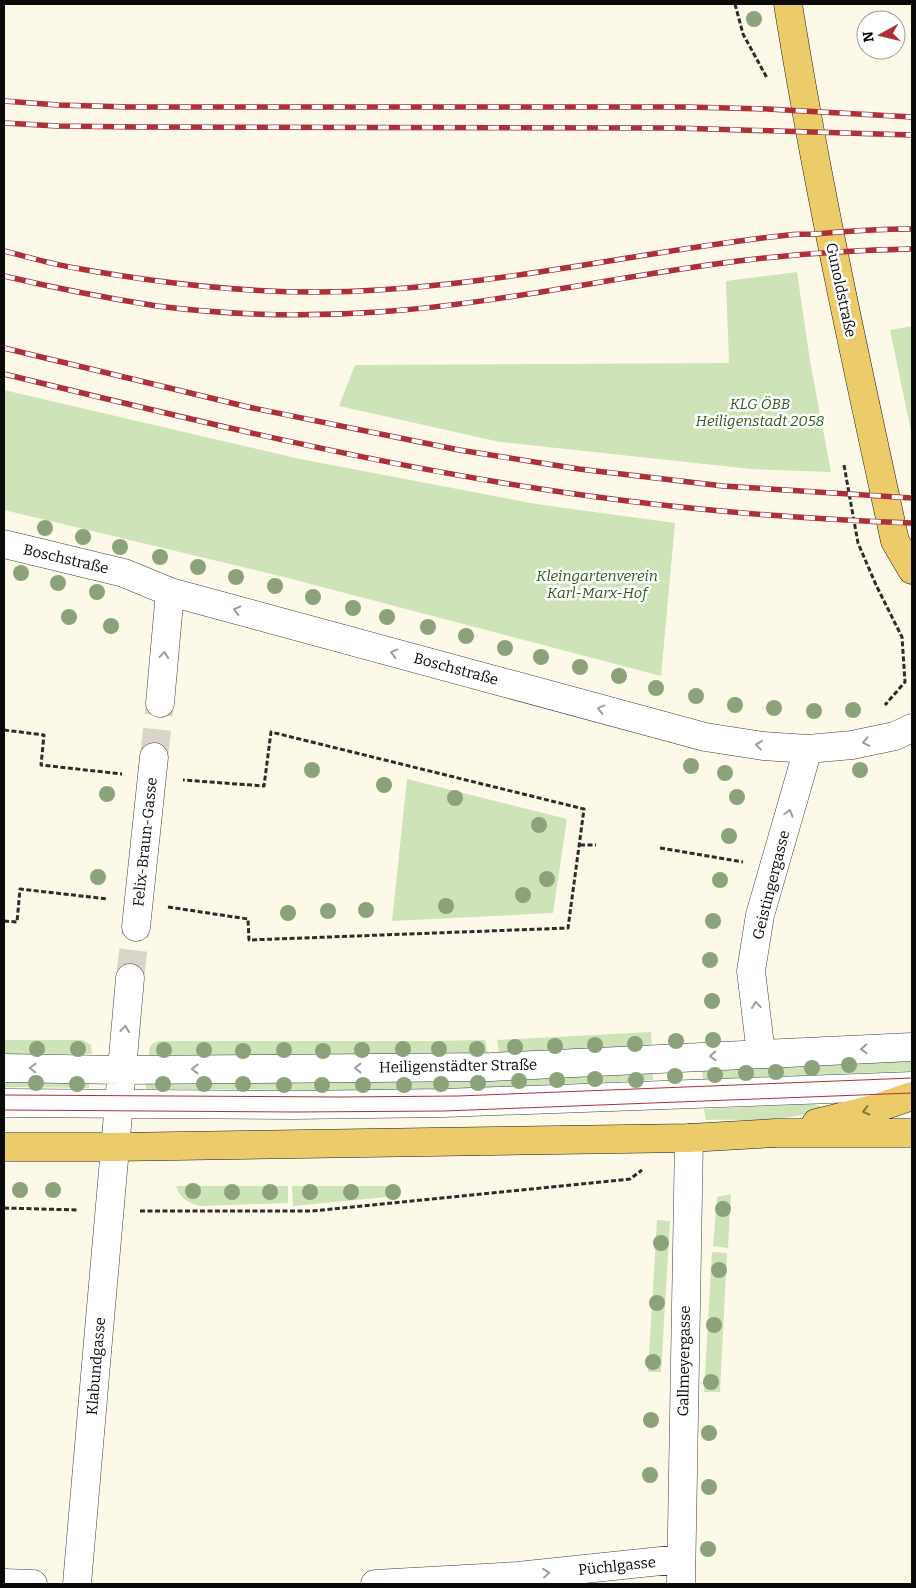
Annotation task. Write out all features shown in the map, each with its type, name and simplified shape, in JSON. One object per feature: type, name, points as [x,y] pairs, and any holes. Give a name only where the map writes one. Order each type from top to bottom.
[{"type":"main road","name":"Gunoldstraße","points":[[788,4],[838,282],[895,541],[912,570]]},
{"type":"main road","points":[[776,1133],[877,1108],[912,1096]]},
{"type":"main road","points":[[4,1147],[115,1148],[689,1138],[776,1133],[912,1133]]},
{"type":"street","name":"Boschstraße","points":[[4,544],[124,573],[170,592],[705,737],[763,746],[808,749],[852,745],[895,736],[912,728]]},
{"type":"street","points":[[160,703],[170,592]]},
{"type":"street","name":"Geistingergasse","points":[[761,1054],[751,971],[760,915],[808,749]]},
{"type":"street","name":"Felix-Braun-Gasse","points":[[137,915],[154,757]]},
{"type":"street","points":[[115,1148],[120,1070],[130,978]]},
{"type":"street","name":"Heiligenstädter Straße","points":[[4,1068],[120,1070],[491,1067],[912,1047]]},
{"type":"street","points":[[4,1103],[444,1103],[912,1086]]},
{"type":"street","name":"Gallmeyergasse","points":[[680,1572],[689,1138]]},
{"type":"street","name":"Klabundgasse","points":[[77,1584],[115,1148]]},
{"type":"street","name":"Püchlgasse","points":[[375,1584],[518,1576],[680,1572]]},
{"type":"street","points":[[4,1583],[33,1584]]},
{"type":"path","points":[[735,4],[744,34],[768,80]]},
{"type":"path","points":[[880,711],[905,682],[902,637]]},
{"type":"path","points":[[4,730],[44,735],[41,765],[123,774]]},
{"type":"path","points":[[4,921],[16,922],[20,889],[137,915],[248,919],[249,940],[568,928],[584,809],[271,732],[264,786],[183,780]]},
{"type":"path","points":[[580,845],[596,845]]},
{"type":"path","points":[[660,848],[707,855],[773,869]]},
{"type":"path","points":[[4,1208],[110,1211],[312,1211],[630,1179],[645,1169]]},
{"type":"green space","name":"KLG ÖBB Heiligenstadt 2058","points":[[797,272],[810,361],[831,472],[751,469],[500,442],[339,406],[355,365],[729,363],[726,281]]},
{"type":"green space","points":[[912,326],[912,436],[890,330]]},
{"type":"green space","name":"Kleingartenverein Karl-Marx-Hof","points":[[4,390],[300,459],[536,504],[675,523],[661,676],[284,577],[4,510]]},
{"type":"green space","points":[[407,779],[567,819],[553,913],[392,921]]},
{"type":"green space","points":[[651,1032],[652,1047],[499,1053],[497,1040]]},
{"type":"green space","points":[[4,1040],[83,1040],[91,1045],[92,1054],[4,1054]]},
{"type":"green space","points":[[485,1040],[488,1053],[360,1057],[149,1055],[150,1046],[158,1041]]},
{"type":"green space","points":[[912,1055],[912,1071],[703,1079],[702,1069]]},
{"type":"green space","points":[[653,1071],[653,1080],[452,1089],[146,1089],[146,1078]]},
{"type":"green space","points":[[4,1077],[89,1078],[89,1088],[4,1087]]},
{"type":"green space","points":[[815,1104],[820,1106],[820,1108],[794,1116],[764,1120],[706,1120],[704,1109]]},
{"type":"green space","points":[[176,1186],[288,1186],[288,1203],[201,1206],[185,1200]]},
{"type":"green space","points":[[292,1186],[396,1186],[397,1196],[293,1206]]},
{"type":"green space","points":[[731,1194],[728,1248],[713,1246],[717,1197]]},
{"type":"green space","points":[[657,1220],[670,1221],[661,1372],[648,1372]]},
{"type":"green space","points":[[712,1252],[727,1253],[720,1392],[704,1392]]},
{"type":"tunnel","points":[[154,757],[160,703]]},
{"type":"tunnel","points":[[130,978],[136,927]]},
{"type":"tram line","points":[[4,1095],[458,1096],[912,1078]]},
{"type":"tram line","points":[[4,1110],[444,1111],[912,1093]]},
{"type":"railway","points":[[4,101],[129,107],[688,107],[767,109],[912,117]]},
{"type":"railway","points":[[4,123],[137,127],[675,128],[912,135]]},
{"type":"railway","points":[[4,251],[66,266],[188,285],[264,291],[340,292],[430,286],[481,280],[788,235],[912,229]]},
{"type":"railway","points":[[4,276],[157,306],[239,313],[323,314],[378,312],[468,303],[693,267],[760,259],[868,250],[912,249]]},
{"type":"railway","points":[[4,348],[248,407],[459,450],[579,469],[723,486],[912,498]]},
{"type":"railway","points":[[4,374],[288,441],[503,483],[617,500],[701,509],[827,519],[912,523]]}]
